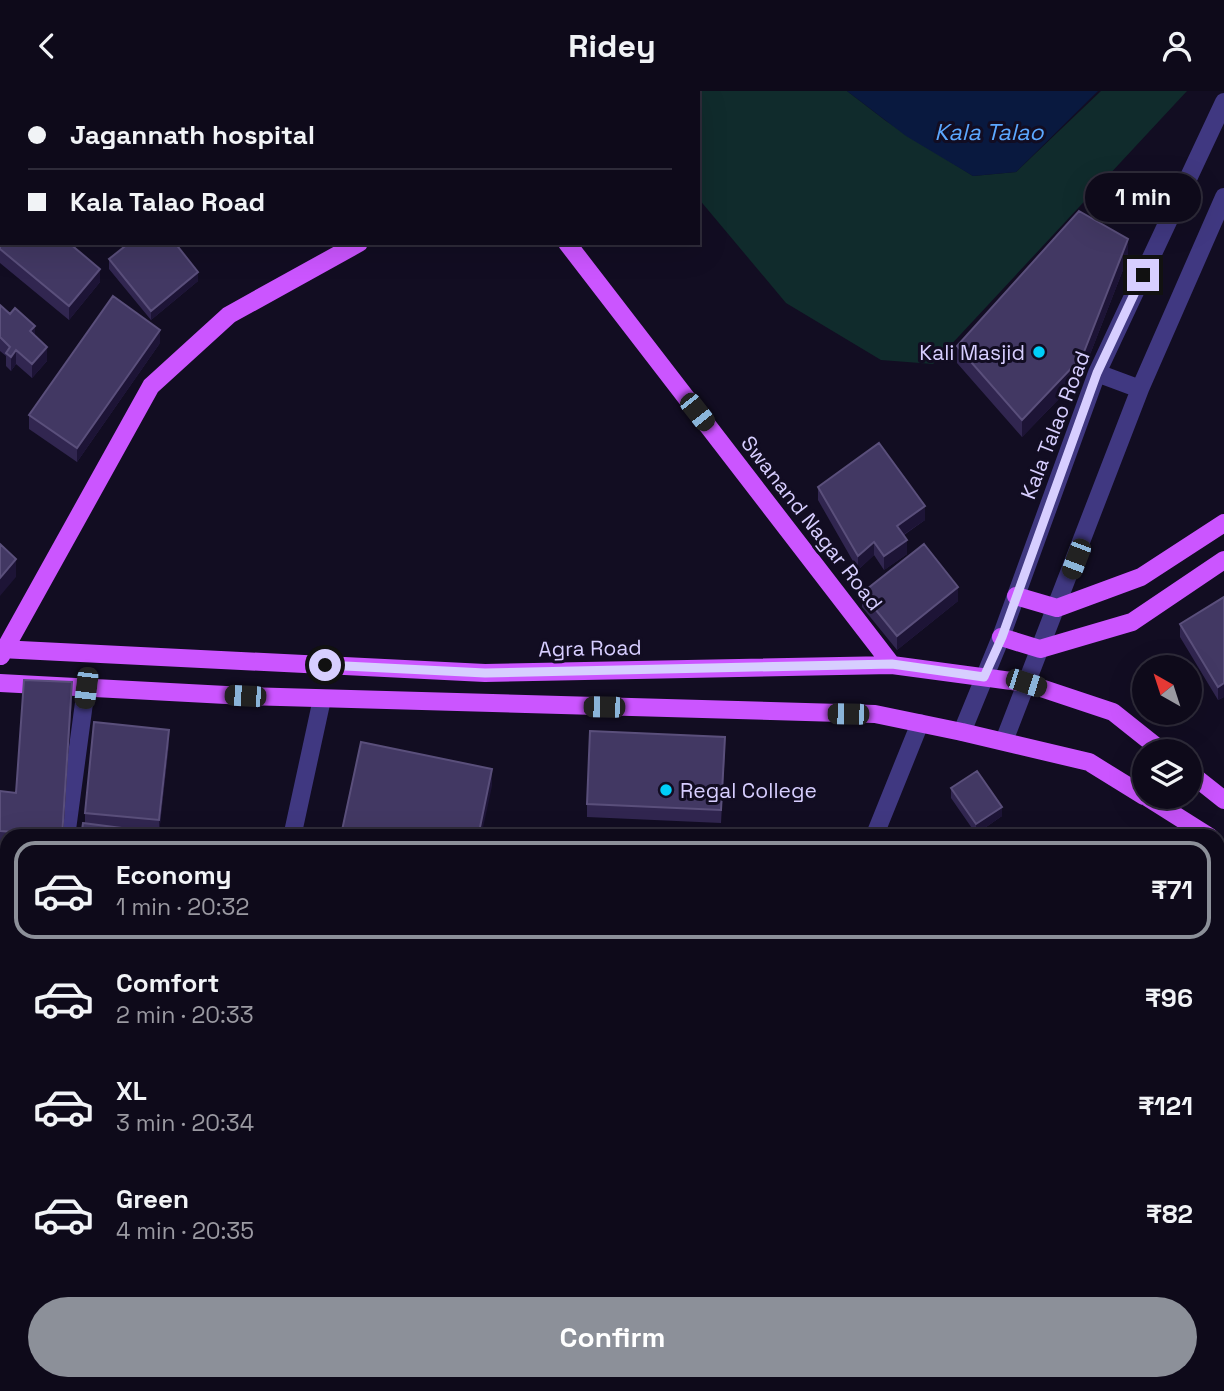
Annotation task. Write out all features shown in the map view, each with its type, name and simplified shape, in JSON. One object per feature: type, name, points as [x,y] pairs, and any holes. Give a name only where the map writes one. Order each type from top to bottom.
[{"type":"main road","points":[[2,652],[151,386],[229,315],[355,245]]},
{"type":"main road","name":"Swanand Nagar Road","points":[[569,245],[892,664]]},
{"type":"main road","points":[[1016,596],[1057,608],[1141,577],[1224,523]]},
{"type":"main road","points":[[1002,637],[1040,649],[1132,622],[1224,560]]},
{"type":"main road","name":"Agra Road","points":[[2,652],[485,673],[892,664],[1026,683],[1113,712],[1147,739]]},
{"type":"main road","points":[[0,683],[322,699],[875,714],[1089,762],[1132,788]]},
{"type":"main road","points":[[1202,783],[1224,800]]},
{"type":"main road","points":[[1166,809],[1197,829]]},
{"type":"street","name":"Kala Talao Road","points":[[962,732],[1002,637],[1097,373],[1224,102]]},
{"type":"street","points":[[1004,741],[1140,389],[1224,197]]},
{"type":"street","points":[[1097,373],[1140,389]]},
{"type":"street","points":[[67,829],[86,688]]},
{"type":"street","points":[[294,829],[322,699]]},
{"type":"street","points":[[877,829],[919,723]]},
{"type":"green space","points":[[700,91],[847,91],[886,121],[973,176],[1016,172],[1101,91],[1187,91],[933,364],[881,360],[786,303],[700,200]]},
{"type":"water","name":"Kala Talao","points":[[847,91],[1098,91],[1016,172],[973,176],[906,136]]},
{"type":"building","points":[[1079,211],[1128,239],[1082,357],[1022,420],[957,346]]},
{"type":"building","points":[[0,245],[71,245],[100,269],[69,306],[0,249]]},
{"type":"building","points":[[126,245],[177,245],[198,272],[151,311],[109,259]]},
{"type":"building","points":[[113,296],[160,330],[77,448],[29,415]]},
{"type":"building","points":[[0,305],[10,314],[15,308],[35,326],[30,331],[47,347],[32,364],[16,350],[11,357],[6,353],[10,347],[0,337]]},
{"type":"building","points":[[879,443],[925,506],[897,526],[907,540],[884,556],[874,542],[858,556],[818,487]]},
{"type":"building","points":[[0,544],[16,559],[0,578]]},
{"type":"building","points":[[924,544],[958,587],[897,636],[862,593]]},
{"type":"building","points":[[1224,597],[1224,683],[1218,687],[1202,660],[1202,655],[1199,655],[1180,624]]},
{"type":"building","points":[[24,680],[72,682],[63,829],[0,829],[0,791],[16,793]]},
{"type":"building","points":[[94,722],[169,730],[159,820],[85,813]]},
{"type":"building","points":[[590,731],[725,737],[721,810],[587,804]]},
{"type":"building","points":[[361,742],[492,769],[480,829],[342,829]]},
{"type":"building","points":[[977,771],[1002,807],[976,824],[951,788]]},
{"type":"building","points":[[83,823],[130,829],[82,829]]},
{"type":"place","name":"Kali Masjid","points":[[1039,352]]},
{"type":"place","name":"Regal College","points":[[666,790]]},
{"type":"route","points":[[325,665],[485,673],[892,664],[984,677],[1002,637],[1097,373],[1143,275]]}]
